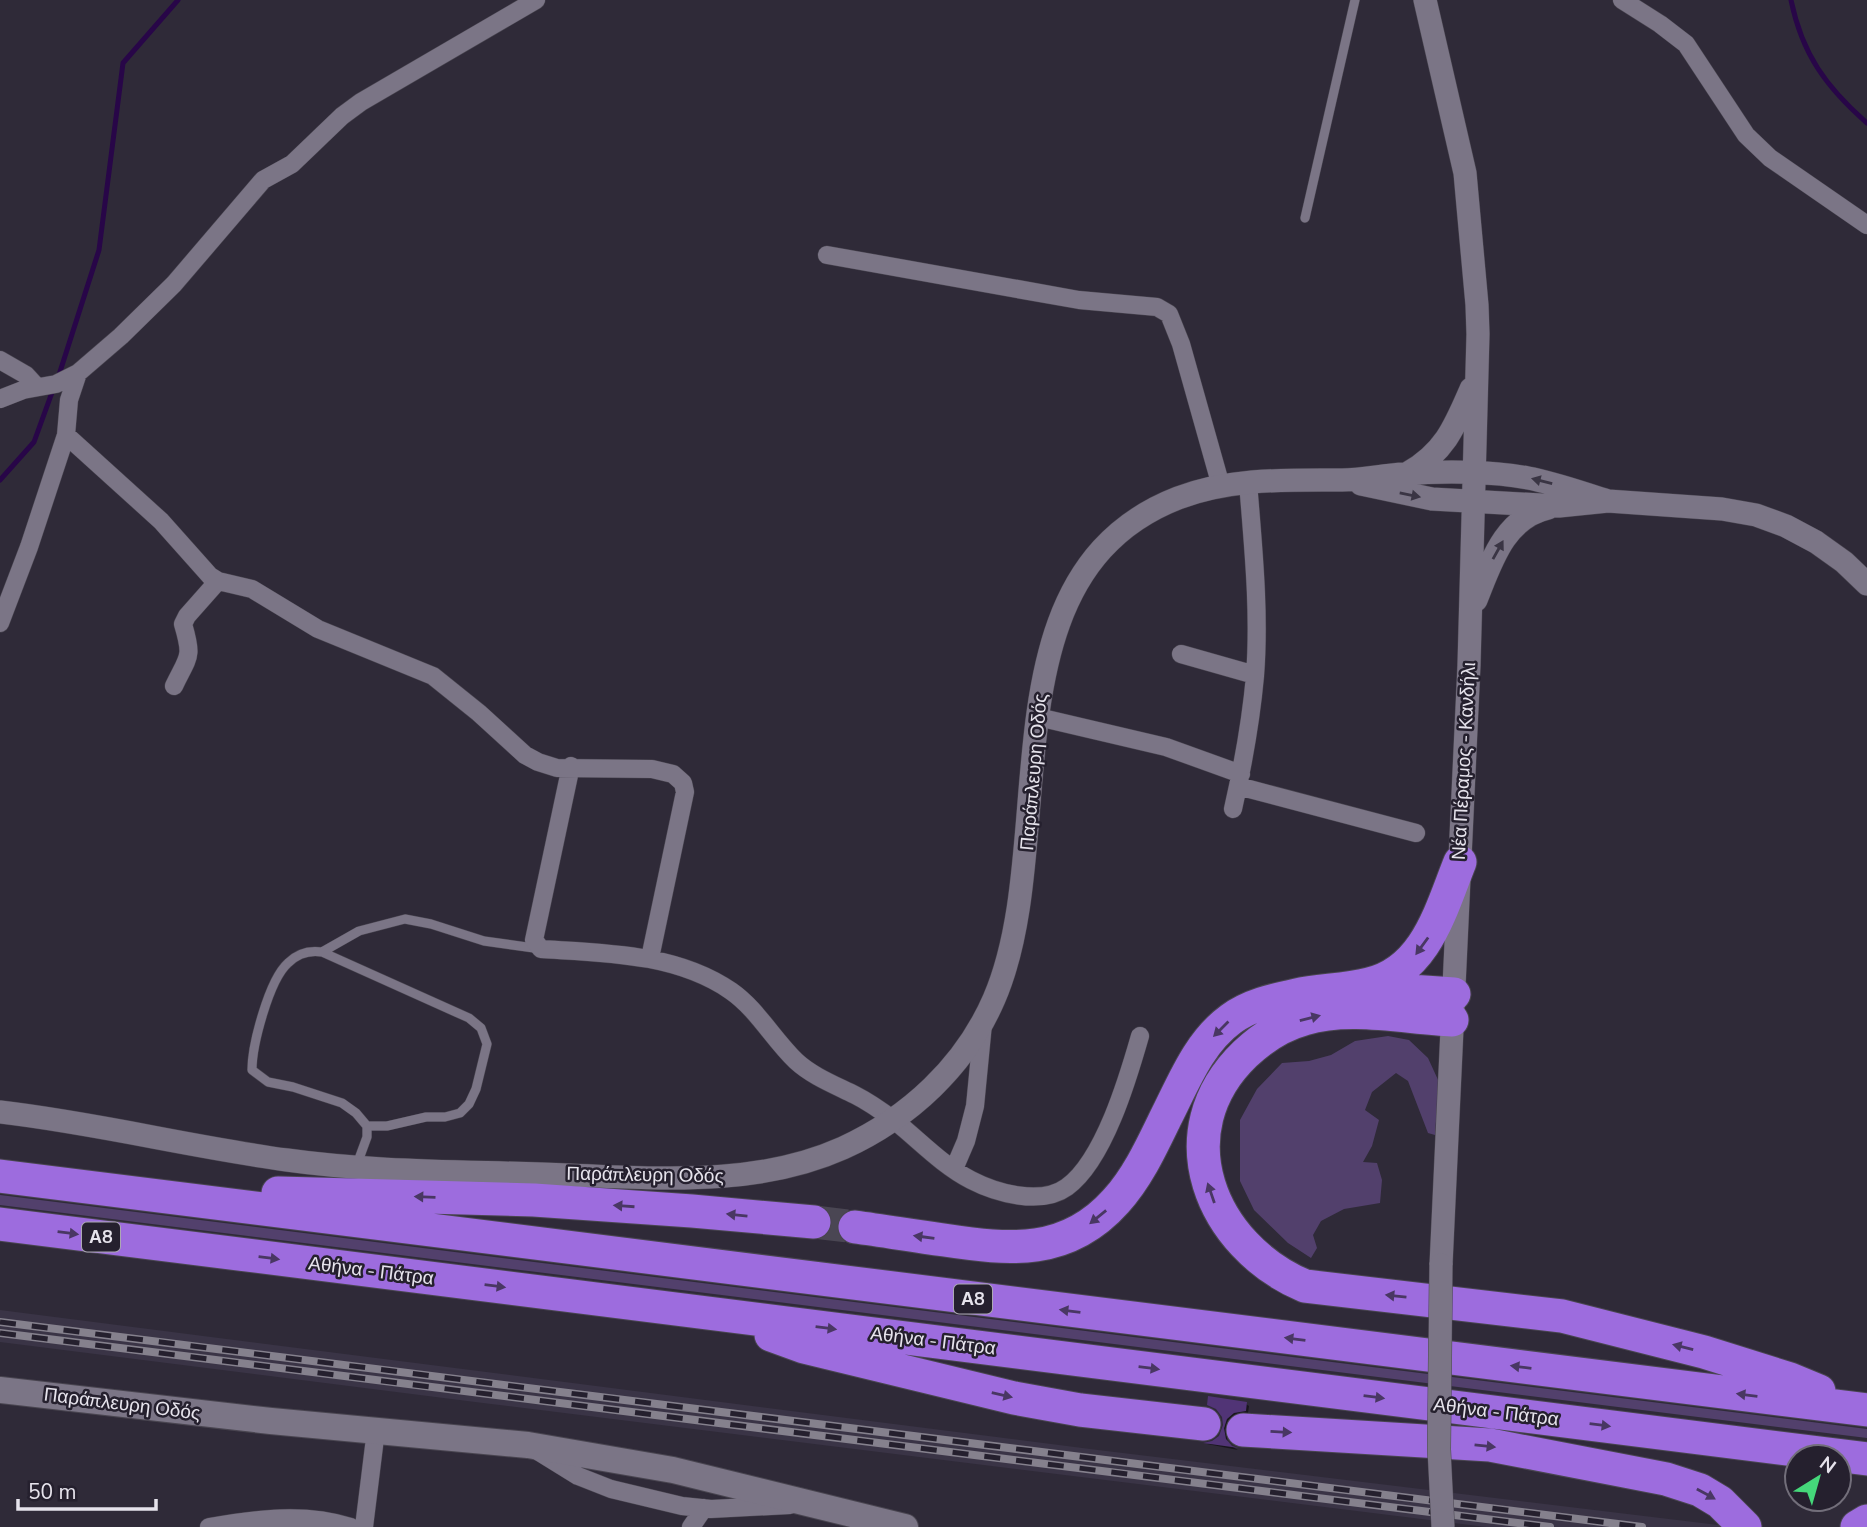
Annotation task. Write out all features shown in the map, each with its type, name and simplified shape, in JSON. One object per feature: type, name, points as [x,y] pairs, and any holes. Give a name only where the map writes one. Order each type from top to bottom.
[{"type":"highway","points":[[855,1227],[992,1247],[1041,1245],[1068,1237],[1104,1213],[1128,1185],[1153,1143],[1195,1060],[1229,1020],[1243,1011],[1273,1000],[1327,989],[1371,984],[1389,977],[1409,963],[1435,925],[1460,862]]},
{"type":"highway","points":[[1353,987],[1453,1007]]},
{"type":"highway","points":[[1453,1007],[1305,1018],[1265,1037],[1236,1063],[1222,1081],[1213,1099],[1203,1143],[1208,1187],[1216,1206],[1240,1240],[1277,1272],[1305,1286],[1562,1316],[1746,1364],[1865,1410]]},
{"type":"highway","name":"Α8","points":[[0,1177],[1865,1410]]},
{"type":"highway","points":[[83,1188],[534,1200],[814,1222]]},
{"type":"highway","name":"Αθήνα - Πάτρα","points":[[0,1224],[1867,1458]]},
{"type":"highway","points":[[709,1313],[804,1348],[1014,1398],[1080,1410],[1204,1424]]},
{"type":"highway","points":[[1243,1430],[1490,1446],[1666,1479],[1700,1490],[1720,1502],[1745,1526]]},
{"type":"highway","points":[[1857,1527],[1867,1521]]},
{"type":"main road","name":"Παράπλευρη Οδός","points":[[0,1390],[271,1421],[528,1445],[674,1470],[905,1527]]},
{"type":"street","points":[[0,398],[63,381],[78,373],[121,336],[174,284],[263,180],[292,163],[361,102],[536,0]]},
{"type":"street","name":"Νέα Πέραμος - Κανδήλι","points":[[1425,0],[1465,173],[1477,304],[1471,612],[1441,1265],[1438,1449],[1443,1527]]},
{"type":"street","points":[[1622,0],[1686,44],[1746,135],[1770,158],[1867,225]]},
{"type":"street","points":[[827,255],[1079,300],[1157,307],[1169,314],[1181,344],[1221,486]]},
{"type":"street","points":[[0,360],[26,375],[37,387]]},
{"type":"street","points":[[0,622],[29,547],[66,435],[69,400],[78,373]]},
{"type":"street","points":[[1407,473],[1426,463],[1438,452],[1457,422],[1477,376]]},
{"type":"street","points":[[66,435],[153,513],[202,569],[218,581],[252,589],[328,634],[433,676],[525,755],[557,768],[571,766],[652,769],[673,774],[683,783],[685,792],[650,958]]},
{"type":"street","name":"Παράπλευρη Οδός","points":[[0,1112],[289,1161],[356,1167],[642,1178],[717,1178],[756,1173],[818,1158],[844,1148],[910,1109],[942,1079],[983,1021],[1005,968],[1020,902],[1026,863],[1038,717],[1043,681],[1057,625],[1065,604],[1092,562],[1129,526],[1175,499],[1221,486],[1248,482],[1348,481],[1407,473],[1528,478],[1608,501]]},
{"type":"street","name":"Παράπλευρη Οδός","points":[[1348,481],[1432,499],[1559,506],[1608,501],[1722,509],[1756,515],[1786,526],[1816,542],[1844,562],[1867,584]]},
{"type":"street","points":[[1233,809],[1240,780],[1255,675],[1255,582],[1248,482]]},
{"type":"street","points":[[1471,612],[1492,561],[1511,529],[1530,514],[1559,506]]},
{"type":"street","points":[[174,686],[190,653],[190,643],[183,624],[218,581]]},
{"type":"street","points":[[1181,654],[1255,675]]},
{"type":"street","points":[[1038,717],[1166,747],[1240,780],[1416,833]]},
{"type":"street","points":[[571,766],[534,940],[541,950],[650,958],[700,975],[730,991],[771,1031],[795,1060],[894,1120],[970,1180],[1001,1192],[1050,1195],[1067,1187],[1083,1170],[1124,1093],[1140,1035]]},
{"type":"street","points":[[954,1169],[966,1141],[975,1106],[983,1021]]},
{"type":"street","points":[[364,1527],[376,1430]]},
{"type":"street","points":[[528,1445],[578,1476],[611,1489],[682,1506],[704,1508],[818,1504]]},
{"type":"street","points":[[691,1527],[704,1508]]},
{"type":"street","points":[[209,1527],[297,1517],[320,1518],[351,1527]]},
{"type":"lane","points":[[1305,218],[1355,0]]},
{"type":"lane","points":[[323,952],[359,931],[405,919],[431,924],[484,941],[541,950]]},
{"type":"lane","points":[[356,1167],[367,1137],[367,1126],[356,1113],[342,1103],[268,1082],[252,1070],[252,1052],[278,978],[286,964],[309,950],[323,952],[469,1018],[481,1028],[487,1044],[476,1089],[469,1104],[460,1113],[445,1117],[426,1116],[387,1126],[367,1126]]},
{"type":"shaded area","points":[[1388,1036],[1409,1040],[1428,1058],[1439,1082],[1435,1135],[1428,1133],[1408,1081],[1396,1073],[1372,1092],[1365,1110],[1379,1120],[1372,1146],[1363,1162],[1377,1163],[1382,1180],[1380,1203],[1344,1209],[1321,1221],[1313,1235],[1317,1248],[1311,1258],[1288,1243],[1254,1210],[1240,1181],[1240,1120],[1257,1089],[1282,1063],[1309,1061],[1331,1055],[1355,1041]]},
{"type":"shaded area","points":[[0,1195],[1867,1429],[1867,1438],[0,1205]]},
{"type":"shaded area","points":[[0,1310],[1098,1450],[1735,1527],[1486,1527],[483,1403],[0,1342]]},
{"type":"building","points":[[1208,1396],[1247,1402],[1246,1411],[1234,1413],[1227,1419],[1224,1428],[1226,1439],[1232,1446],[1239,1448],[1203,1443],[1219,1436],[1223,1425],[1222,1417],[1216,1409],[1207,1405]]},
{"type":"waterway","points":[[58,378],[99,250],[123,63],[178,0]]},
{"type":"waterway","points":[[1791,0],[1802,37],[1818,68],[1839,96],[1867,123]]},
{"type":"waterway","points":[[0,480],[34,442],[54,387]]},
{"type":"tunnel","points":[[814,1222],[855,1227]]},
{"type":"railway","points":[[0,1322],[1642,1527]]},
{"type":"railway","points":[[0,1333],[1550,1527]]}]
